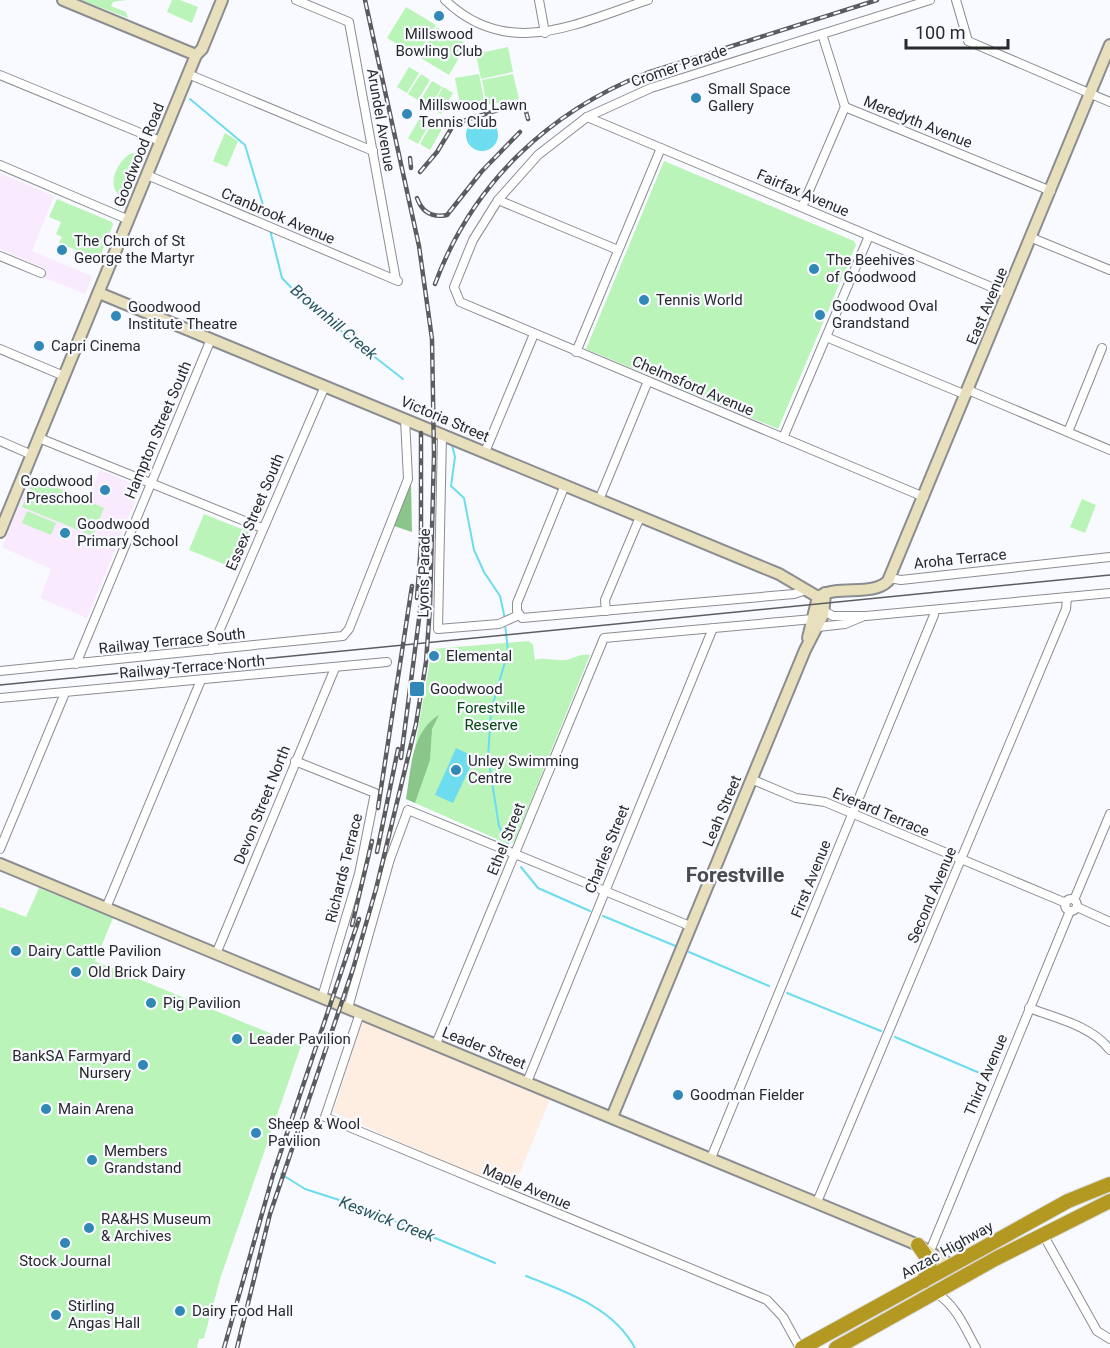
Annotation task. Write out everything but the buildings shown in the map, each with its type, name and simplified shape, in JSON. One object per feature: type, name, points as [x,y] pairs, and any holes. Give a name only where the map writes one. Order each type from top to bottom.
[{"type":"highway","name":"Anzac Highway","points":[[801,1348],[1068,1201],[1110,1184]]},
{"type":"highway","points":[[1068,1201],[1067,1207],[1072,1212],[1092,1209]]},
{"type":"highway","name":"Anzac Highway","points":[[842,1346],[995,1259],[1110,1201]]},
{"type":"highway","points":[[1045,1214],[1061,1215],[1063,1225]]},
{"type":"highway","points":[[924,1248],[930,1262],[924,1281]]},
{"type":"highway","points":[[933,1294],[946,1282],[950,1268],[970,1267],[995,1259]]},
{"type":"highway","points":[[880,1305],[888,1318]]},
{"type":"street","points":[[63,0],[175,47],[196,50]]},
{"type":"street","name":"Goodwood Road","points":[[0,532],[147,176],[215,0]]},
{"type":"street","name":"Goodwood Road","points":[[196,50],[202,49],[222,0]]},
{"type":"street","name":"Arundel Avenue","points":[[296,0],[349,22],[397,280]]},
{"type":"street","points":[[445,0],[472,21],[494,30],[523,34],[545,33],[648,0]]},
{"type":"street","points":[[538,0],[545,33]]},
{"type":"street","name":"Cromer Parade","points":[[455,295],[454,287],[473,240],[498,200],[538,155],[587,117],[651,88],[930,0]]},
{"type":"street","points":[[956,0],[968,41],[1110,102]]},
{"type":"street","name":"Meredyth Avenue","points":[[822,34],[844,107],[1051,191]]},
{"type":"street","name":"East Avenue","points":[[889,578],[1032,238],[1110,45]]},
{"type":"street","points":[[188,74],[373,151]]},
{"type":"street","points":[[0,75],[160,141]]},
{"type":"street","points":[[802,207],[844,107]]},
{"type":"street","name":"Fairfax Avenue","points":[[587,117],[1008,294]]},
{"type":"street","points":[[576,352],[661,148]]},
{"type":"street","points":[[0,165],[129,220]]},
{"type":"street","name":"Cranbrook Avenue","points":[[147,176],[397,280]]},
{"type":"street","points":[[498,200],[618,250]]},
{"type":"street","points":[[783,438],[869,236]]},
{"type":"street","points":[[1032,238],[1110,270]]},
{"type":"street","points":[[0,256],[41,273]]},
{"type":"street","name":"Victoria Street","points":[[99,293],[779,574],[807,583],[822,595]]},
{"type":"street","name":"Chelmsford Avenue","points":[[455,295],[460,302],[534,334],[924,496]]},
{"type":"street","points":[[485,452],[534,334]]},
{"type":"street","points":[[826,337],[1110,450]]},
{"type":"street","name":"Hampton Street South","points":[[76,664],[211,339]]},
{"type":"street","points":[[1068,432],[1102,348]]},
{"type":"street","points":[[0,349],[64,376]]},
{"type":"street","points":[[599,500],[648,381]]},
{"type":"street","name":"Essex Street South","points":[[211,650],[325,386]]},
{"type":"street","name":"Railway Terrace South","points":[[0,671],[337,638],[345,635],[408,479],[405,419]]},
{"type":"street","name":"Lyons Parade","points":[[441,434],[436,618],[438,629],[499,624],[516,615]]},
{"type":"street","points":[[39,438],[262,528]]},
{"type":"street","points":[[0,441],[32,454]]},
{"type":"street","points":[[565,485],[517,603],[516,615],[527,618],[790,594],[807,590]]},
{"type":"street","points":[[606,611],[605,600],[640,517]]},
{"type":"street","name":"Aroha Terrace","points":[[822,595],[878,586],[886,583],[889,578],[901,580],[1110,557]]},
{"type":"street","name":"Victoria Street","points":[[779,574],[807,590],[822,595]]},
{"type":"street","points":[[824,611],[833,616],[867,616],[1110,593]]},
{"type":"street","name":"Leah Street","points":[[815,623],[824,611],[822,595]]},
{"type":"street","name":"Leah Street","points":[[612,1117],[805,650],[822,595]]},
{"type":"street","name":"Second Avenue","points":[[817,1202],[1066,609],[1067,597]]},
{"type":"street","name":"First Avenue","points":[[711,1158],[934,615],[934,610]]},
{"type":"street","points":[[713,628],[815,623],[845,624],[867,616]]},
{"type":"street","name":"Ethel Street","points":[[436,1044],[601,643],[609,637],[713,628]]},
{"type":"street","name":"Charles Street","points":[[526,1082],[713,628]]},
{"type":"street","name":"Railway Terrace North","points":[[0,698],[387,662]]},
{"type":"street","name":"Devon Street North","points":[[216,954],[335,668]]},
{"type":"street","points":[[106,908],[201,680]]},
{"type":"street","points":[[0,849],[65,693]]},
{"type":"street","name":"Richards Terrace","points":[[295,761],[375,793],[359,874],[322,997]]},
{"type":"street","name":"Everard Terrace","points":[[751,779],[796,798],[825,802],[1110,922]]},
{"type":"street","points":[[348,1008],[390,859],[408,810],[690,926]]},
{"type":"street","name":"Third Avenue","points":[[924,1248],[1029,1008],[1110,814]]},
{"type":"street","name":"Leader Street","points":[[0,864],[817,1202],[924,1248],[950,1268]]},
{"type":"street","points":[[1029,1008],[1098,1037],[1110,1050]]},
{"type":"street","name":"Maple Avenue","points":[[360,1013],[325,1117],[767,1300],[783,1317],[801,1348]]},
{"type":"street","points":[[1044,1236],[1097,1331],[1110,1340],[1107,1348]]},
{"type":"street","points":[[933,1294],[946,1299],[976,1348]]},
{"type":"shaded area","points":[[0,173],[54,196],[32,251],[92,276],[85,294],[43,277],[46,269],[0,249]]},
{"type":"shaded area","name":"Goodwood Primary School","points":[[100,470],[141,487],[87,618],[40,598],[51,569],[2,547],[32,476],[88,499]]},
{"type":"shaded area","points":[[363,1021],[550,1099],[512,1192],[333,1112]]},
{"type":"green space","points":[[81,0],[126,0],[113,2],[111,6],[126,12],[128,18]]},
{"type":"green space","points":[[172,0],[180,0],[198,7],[192,23],[167,12]]},
{"type":"green space","points":[[406,7],[436,25],[417,56],[387,38]]},
{"type":"green space","points":[[437,27],[467,44],[449,75],[419,57]]},
{"type":"green space","points":[[508,47],[513,72],[481,79],[476,54]]},
{"type":"green space","points":[[409,67],[419,73],[407,93],[397,87]]},
{"type":"green space","points":[[421,74],[430,80],[418,100],[408,94]]},
{"type":"green space","points":[[479,74],[485,105],[461,110],[455,78]]},
{"type":"green space","points":[[513,74],[519,99],[487,105],[482,80]]},
{"type":"green space","points":[[432,81],[442,87],[430,107],[420,101]]},
{"type":"green space","points":[[443,87],[453,93],[441,114],[431,108]]},
{"type":"green space","points":[[420,118],[430,123],[418,144],[408,138]]},
{"type":"green space","points":[[432,123],[442,129],[430,150],[420,144]]},
{"type":"green space","points":[[225,133],[238,141],[227,167],[213,161]]},
{"type":"green space","points":[[132,153],[141,155],[123,198],[114,188],[115,174],[122,162]]},
{"type":"green space","points":[[664,161],[854,241],[856,245],[778,429],[586,349]]},
{"type":"green space","points":[[57,199],[112,222],[113,225],[99,259],[59,243],[62,237],[56,234],[61,222],[49,217]]},
{"type":"green space","points":[[34,478],[104,508],[93,536],[22,507]]},
{"type":"green space","points":[[411,480],[412,532],[394,526]]},
{"type":"green space","points":[[1082,499],[1096,505],[1085,533],[1070,527]]},
{"type":"green space","points":[[27,511],[56,523],[51,535],[22,523]]},
{"type":"green space","points":[[204,514],[249,532],[236,569],[189,550]]},
{"type":"green space","name":"Forestville Reserve","points":[[529,641],[533,645],[535,660],[565,660],[590,655],[514,842],[508,844],[406,799],[432,649]]},
{"type":"green space","points":[[439,715],[432,729],[430,760],[415,803],[406,799],[414,752],[423,731]]},
{"type":"green space","points":[[39,888],[113,918],[95,961],[301,1046],[221,1276],[204,1338],[199,1339],[197,1348],[0,1348],[0,907],[26,917]]},
{"type":"water","points":[[482,119],[493,124],[498,135],[493,146],[482,151],[471,146],[466,135],[471,124]]},
{"type":"water","points":[[456,748],[475,757],[453,803],[435,795]]},
{"type":"waterway","name":"Brownhill Creek","points":[[190,99],[245,145],[266,215]]},
{"type":"waterway","name":"Brownhill Creek","points":[[270,230],[282,278],[308,305],[403,379]]},
{"type":"waterway","name":"Brownhill Creek","points":[[452,445],[455,457],[451,486],[464,498],[474,550],[484,572],[500,596],[505,619]]},
{"type":"waterway","name":"Brownhill Creek","points":[[505,624],[508,651],[491,711],[488,757],[499,826],[508,844]]},
{"type":"waterway","name":"Brownhill Creek","points":[[521,867],[538,888],[590,911]]},
{"type":"waterway","name":"Brownhill Creek","points":[[603,916],[678,947]]},
{"type":"waterway","name":"Brownhill Creek","points":[[689,952],[769,986]]},
{"type":"waterway","name":"Brownhill Creek","points":[[787,993],[881,1031]]},
{"type":"waterway","name":"Brownhill Creek","points":[[895,1037],[989,1077]]},
{"type":"waterway","name":"Keswick Creek","points":[[281,1174],[305,1189],[361,1207],[495,1263]]},
{"type":"waterway","name":"Keswick Creek","points":[[526,1276],[572,1295],[601,1311],[626,1334],[635,1348]]},
{"type":"tram line","points":[[0,685],[1110,575]]},
{"type":"railway","points":[[237,1348],[270,1214],[353,969],[376,889],[416,724],[426,662],[430,607],[434,454],[432,339],[419,246],[365,0]]},
{"type":"railway","points":[[435,284],[470,214],[492,184],[518,156],[577,108],[647,73],[877,0]]},
{"type":"railway","points":[[420,172],[437,152],[454,124],[517,104],[525,108],[528,119]]},
{"type":"railway","points":[[417,198],[428,213],[437,216],[447,215],[482,171],[520,132]]},
{"type":"railway","points":[[410,158],[411,168]]},
{"type":"railway","points":[[417,598],[421,544],[421,433]]},
{"type":"railway","points":[[378,808],[412,586]]},
{"type":"railway","points":[[401,758],[423,588]]},
{"type":"railway","points":[[377,852],[398,749]]},
{"type":"railway","points":[[352,925],[372,841]]},
{"type":"railway","points":[[224,1348],[273,1175],[359,919]]},
{"type":"place","name":"Millswood Bowling Club","points":[[439,16]]},
{"type":"place","name":"Small Space Gallery","points":[[696,98]]},
{"type":"place","name":"Millswood Lawn Tennis Club","points":[[407,114]]},
{"type":"place","name":"The Church of St George the Martyr","points":[[62,250]]},
{"type":"place","name":"The Beehives of Goodwood","points":[[814,269]]},
{"type":"place","name":"Tennis World","points":[[644,300]]},
{"type":"place","name":"Goodwood Oval Grandstand","points":[[820,315]]},
{"type":"place","name":"Goodwood Institute Theatre","points":[[116,316]]},
{"type":"place","name":"Capri Cinema","points":[[39,346]]},
{"type":"place","name":"Goodwood Preschool","points":[[105,490]]},
{"type":"place","name":"Goodwood Primary School","points":[[65,533]]},
{"type":"place","name":"Elemental","points":[[434,656]]},
{"type":"place","name":"Goodwood","points":[[417,689]]},
{"type":"place","name":"Unley Swimming Centre","points":[[456,770]]},
{"type":"place","name":"Dairy Cattle Pavilion","points":[[16,951]]},
{"type":"place","name":"Old Brick Dairy","points":[[76,972]]},
{"type":"place","name":"Pig Pavilion","points":[[151,1003]]},
{"type":"place","name":"Leader Pavilion","points":[[237,1039]]},
{"type":"place","name":"BankSA Farmyard Nursery","points":[[143,1065]]},
{"type":"place","name":"Goodman Fielder","points":[[678,1095]]},
{"type":"place","name":"Main Arena","points":[[46,1109]]},
{"type":"place","name":"Sheep & Wool Pavilion","points":[[256,1133]]},
{"type":"place","name":"Members Grandstand","points":[[92,1160]]},
{"type":"place","name":"RA&HS Museum & Archives","points":[[89,1228]]},
{"type":"place","name":"Stock Journal","points":[[65,1243]]},
{"type":"place","name":"Dairy Food Hall","points":[[180,1311]]},
{"type":"place","name":"Stirling Angas Hall","points":[[56,1315]]},
{"type":"district","name":"Forestville","points":[[735,875]]}]
